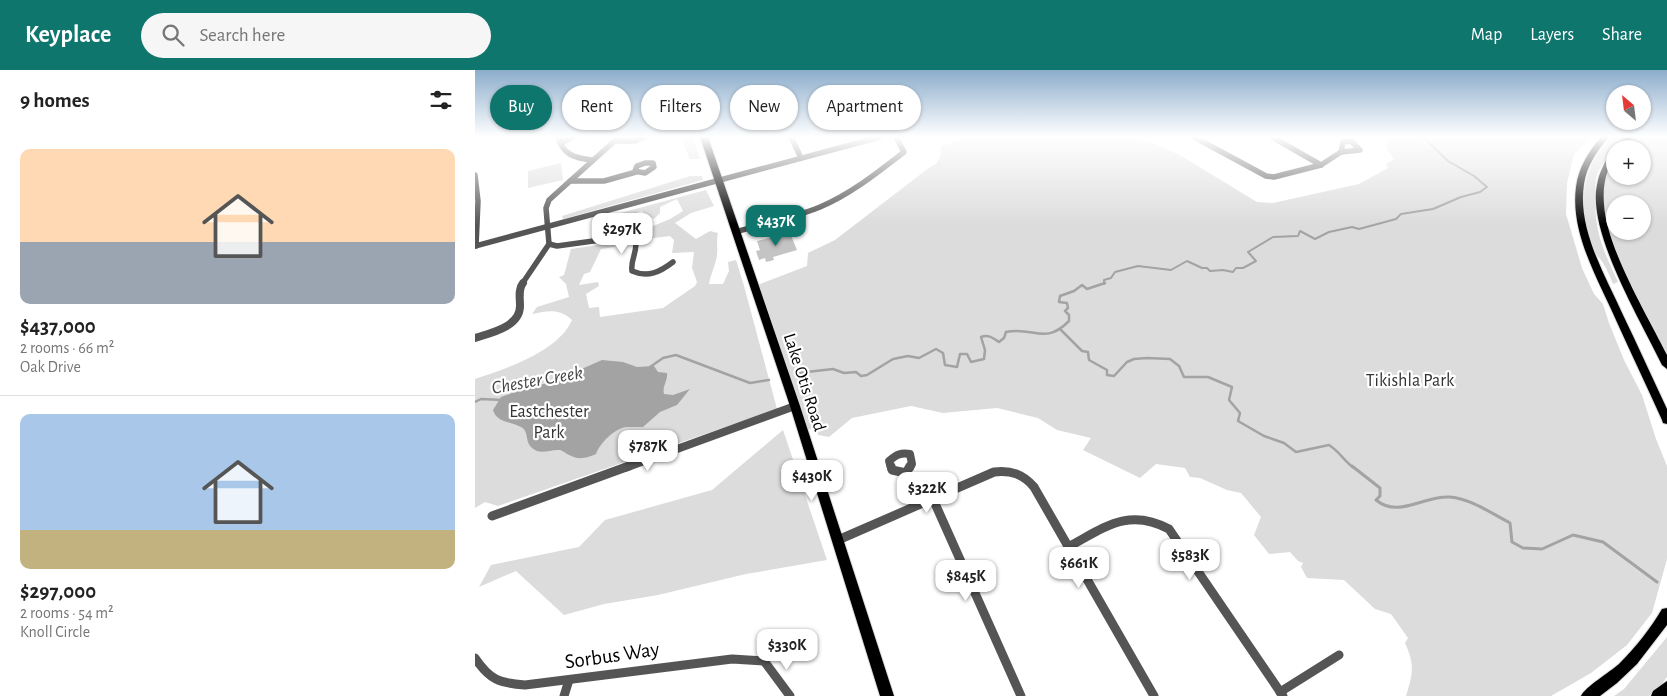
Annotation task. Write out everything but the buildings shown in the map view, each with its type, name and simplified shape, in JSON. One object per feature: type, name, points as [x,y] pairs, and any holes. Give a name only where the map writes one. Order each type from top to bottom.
[{"type":"main road","name":"Lake Otis Road","points":[[714,166],[839,540],[887,696]]},
{"type":"main road","points":[[1585,166],[1579,193],[1580,220],[1594,260],[1667,420]]},
{"type":"main road","points":[[1606,168],[1600,189],[1599,204],[1605,233],[1619,268],[1667,365]]},
{"type":"main road","points":[[1588,696],[1630,664],[1652,638],[1667,614]]},
{"type":"main road","points":[[1658,696],[1667,688]]},
{"type":"street","points":[[475,338],[504,328],[517,316],[520,310],[520,288],[549,244],[546,208],[549,200],[585,166]]},
{"type":"street","points":[[475,175],[477,187],[475,246],[770,166]]},
{"type":"street","points":[[735,232],[819,207],[854,189],[885,166]]},
{"type":"street","points":[[1248,166],[1266,176],[1275,177],[1316,166]]},
{"type":"street","points":[[570,181],[604,181],[636,172]]},
{"type":"street","points":[[549,244],[557,246],[615,238],[635,239],[637,247],[630,265],[632,271],[638,274],[649,275],[663,270],[673,262]]},
{"type":"street","points":[[492,516],[795,406]]},
{"type":"street","points":[[839,540],[994,472],[1014,471],[1027,478],[1034,487],[1154,696]]},
{"type":"street","points":[[906,473],[919,504]]},
{"type":"street","points":[[933,498],[1021,696]]},
{"type":"street","points":[[1068,547],[1122,520],[1136,517],[1159,523],[1169,529],[1282,694],[1339,655]]},
{"type":"street","points":[[777,638],[764,661],[790,696]]},
{"type":"street","name":"Sorbus Way","points":[[475,658],[487,676],[503,683],[525,685],[662,666],[732,659],[764,661]]},
{"type":"street","points":[[564,696],[569,680]]},
{"type":"green space","points":[[548,166],[561,166],[563,180],[528,188],[528,171]]},
{"type":"green space","name":"Tikishla Park","points":[[1198,166],[1257,202],[1273,203],[1359,184],[1388,168],[1387,166],[1571,166],[1567,183],[1566,214],[1582,268],[1594,294],[1603,304],[1624,360],[1642,395],[1667,466],[1667,559],[1652,613],[1627,645],[1591,673],[1551,696],[1406,696],[1412,669],[1412,663],[1405,643],[1408,638],[1391,614],[1375,609],[1344,580],[1307,578],[1301,567],[1303,563],[1298,561],[1290,552],[1269,554],[1254,535],[1261,517],[1241,493],[1227,490],[1200,478],[1190,477],[1185,468],[1156,464],[1140,478],[1083,450],[1091,438],[1057,430],[1038,418],[997,408],[943,413],[911,406],[852,418],[829,437],[818,435],[816,427],[808,430],[755,286],[807,266],[808,253],[835,240],[930,167]]},
{"type":"green space","points":[[1591,166],[1601,166],[1595,185],[1597,225],[1605,252],[1618,282],[1613,284],[1594,250],[1589,235],[1585,220],[1585,190]]},
{"type":"green space","points":[[1651,166],[1667,166],[1667,359],[1619,261],[1611,240],[1651,240],[1651,195],[1606,195],[1606,222],[1603,209],[1603,192],[1606,179],[1606,185],[1651,185]]},
{"type":"green space","points":[[690,176],[702,176],[703,180],[563,219],[562,216]]},
{"type":"green space","name":"Eastchester Park","points":[[706,190],[714,206],[691,213],[675,223],[696,239],[710,231],[718,233],[716,258],[709,284],[723,284],[729,271],[728,262],[736,260],[777,409],[498,506],[485,502],[475,508],[475,379],[530,358],[555,341],[565,331],[572,320],[567,316],[558,312],[548,311],[532,314],[537,307],[569,297],[566,284],[559,277],[564,275],[571,249],[618,242],[614,247],[601,249],[590,272],[584,274],[579,285],[598,282],[599,286],[586,294],[589,308],[599,307],[600,317],[663,308],[695,286],[697,282],[692,268],[694,252],[672,253],[674,240],[670,236],[646,239],[642,231],[644,229],[636,229],[613,215]],"holes":[[[677,199],[683,211],[670,219],[646,229],[628,217],[641,211],[654,219],[660,213],[660,207]]]},
{"type":"green space","points":[[783,430],[827,560],[746,574],[658,595],[604,604],[564,615],[516,571],[479,587],[491,565],[579,547],[605,520],[712,490]]},
{"type":"green space","points":[[1667,637],[1667,677],[1661,685],[1649,696],[1614,696],[1624,689]]},
{"type":"shaded area","points":[[602,360],[623,362],[637,367],[654,366],[658,372],[667,373],[664,394],[673,395],[690,389],[677,405],[660,412],[643,427],[621,428],[604,441],[596,454],[585,458],[578,458],[560,450],[541,452],[534,450],[529,445],[523,429],[501,420],[493,410],[501,397],[526,388],[552,382]]},
{"type":"waterway","points":[[1104,283],[1104,280],[1111,278],[1115,272],[1138,266],[1171,270],[1187,261],[1202,268],[1207,268],[1210,271],[1223,270],[1233,272],[1236,268],[1243,268],[1256,261],[1248,252],[1273,237],[1298,236],[1300,231],[1315,239],[1329,232],[1352,227],[1359,229],[1396,219],[1401,214],[1433,209],[1461,197],[1480,192],[1487,187],[1474,176],[1457,166]]},
{"type":"waterway","name":"Chester Creek","points":[[798,373],[833,369],[844,373],[856,372],[861,376],[867,375],[893,359],[908,356],[919,358],[936,349],[943,353],[945,365],[957,367],[960,354],[967,354],[971,362],[984,359],[985,350],[981,337],[988,336],[999,342],[1004,338],[1006,332],[1024,331],[1039,334],[1053,332],[1069,321],[1069,315],[1065,311],[1068,308],[1067,303],[1059,302],[1060,296],[1074,291],[1082,285],[1087,289],[1104,283]]},
{"type":"waterway","points":[[1060,329],[1082,351],[1088,352],[1089,360],[1107,370],[1107,375],[1114,376],[1127,362],[1134,359],[1170,359],[1179,366],[1184,377],[1208,377],[1232,387],[1229,400],[1240,413],[1238,421],[1264,436],[1284,443],[1296,452],[1329,445],[1354,468]]},
{"type":"waterway","name":"Chester Creek","points":[[650,367],[663,358],[676,355],[750,383],[769,380]]},
{"type":"waterway","name":"Chester Creek","points":[[475,402],[481,399],[502,400]]},
{"type":"waterway","points":[[1352,466],[1380,488],[1380,496],[1376,500],[1385,505],[1403,507],[1440,497],[1466,500],[1510,523],[1512,542],[1523,548],[1542,549],[1573,535],[1603,542],[1657,582]]}]
